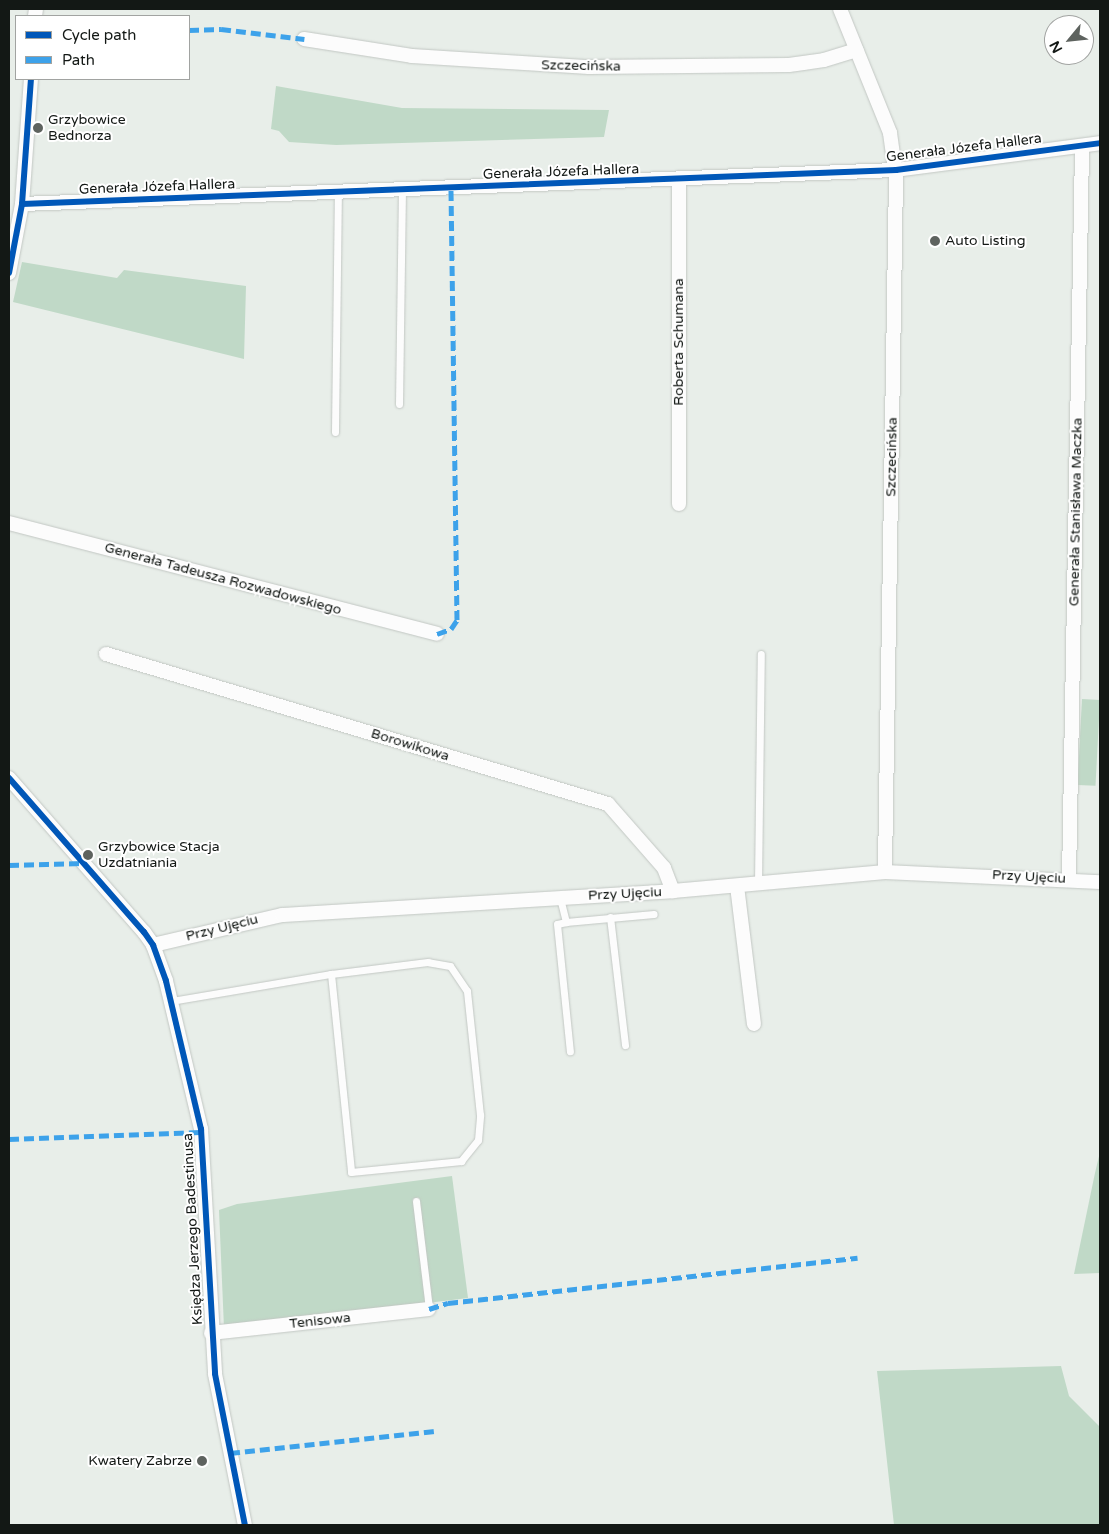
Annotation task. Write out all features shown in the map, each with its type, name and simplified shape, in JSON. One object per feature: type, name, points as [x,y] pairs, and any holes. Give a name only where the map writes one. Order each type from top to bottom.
[{"type":"street","name":"Szczecińska","points":[[840,9],[890,133],[896,170],[885,872]]},
{"type":"street","name":"Szczecińska","points":[[304,39],[412,56],[589,67],[788,65],[824,60],[857,50]]},
{"type":"street","points":[[9,273],[22,204],[31,80]]},
{"type":"street","name":"Generała Józefa Hallera","points":[[22,204],[402,191],[896,170],[1100,143]]},
{"type":"street","name":"Generała Stanisława Maczka","points":[[1069,879],[1082,146]]},
{"type":"street","name":"Roberta Schumana","points":[[678,180],[679,504]]},
{"type":"street","name":"Generała Tadeusza Rozwadowskiego","points":[[9,523],[437,634]]},
{"type":"street","name":"Borowikowa","points":[[106,654],[608,804],[664,868],[673,891]]},
{"type":"street","name":"Księdza Jerzego Badestinusa","points":[[9,778],[133,918],[153,946],[171,1001],[195,1098],[204,1152],[211,1333],[220,1409],[245,1525]]},
{"type":"street","name":"Przy Ujęciu","points":[[153,946],[282,915],[673,891],[885,872],[1069,879],[1100,882]]},
{"type":"street","points":[[737,886],[754,1024]]},
{"type":"street","name":"Tenisowa","points":[[211,1333],[429,1309]]},
{"type":"lane","points":[[399,404],[402,191]]},
{"type":"lane","points":[[335,432],[338,193]]},
{"type":"lane","points":[[758,884],[761,654]]},
{"type":"lane","points":[[560,898],[566,922]]},
{"type":"lane","points":[[570,1051],[556,924],[654,914]]},
{"type":"lane","points":[[610,917],[625,1045]]},
{"type":"lane","points":[[171,1001],[331,974],[428,962],[450,966],[467,991],[480,1115],[478,1140],[461,1161],[351,1172],[331,974]]},
{"type":"lane","points":[[416,1201],[429,1309]]},
{"type":"green space","points":[[276,86],[402,108],[609,110],[604,137],[336,145],[289,142],[279,131],[271,129]]},
{"type":"green space","points":[[22,262],[117,278],[124,270],[246,286],[244,359],[13,302]]},
{"type":"green space","points":[[1082,699],[1100,700],[1095,786],[1077,785]]},
{"type":"green space","points":[[1100,1152],[1100,1273],[1074,1274],[1095,1173]]},
{"type":"green space","points":[[452,1176],[468,1298],[224,1328],[219,1210],[237,1204]]},
{"type":"green space","points":[[1061,1366],[1069,1396],[1100,1427],[1100,1525],[894,1525],[877,1371]]},
{"type":"marked path","points":[[190,30],[221,29],[304,39]]},
{"type":"marked path","points":[[437,634],[451,629],[457,620],[451,189]]},
{"type":"marked path","points":[[9,865],[84,863]]},
{"type":"marked path","points":[[9,1139],[201,1132]]},
{"type":"marked path","points":[[429,1309],[448,1303],[858,1258]]},
{"type":"marked path","points":[[230,1453],[435,1431]]},
{"type":"cycle path","points":[[9,273],[22,204],[31,80]]},
{"type":"cycle path","points":[[22,204],[896,170],[1100,143]]},
{"type":"cycle path","points":[[9,778],[144,932],[153,945],[166,981],[201,1129],[215,1374],[245,1525]]},
{"type":"place","name":"Grzybowice Bednorza","points":[[38,128]]},
{"type":"place","name":"Auto Listing","points":[[935,241]]},
{"type":"place","name":"Grzybowice Stacja Uzdatniania","points":[[88,855]]},
{"type":"place","name":"Kwatery Zabrze","points":[[202,1461]]}]
